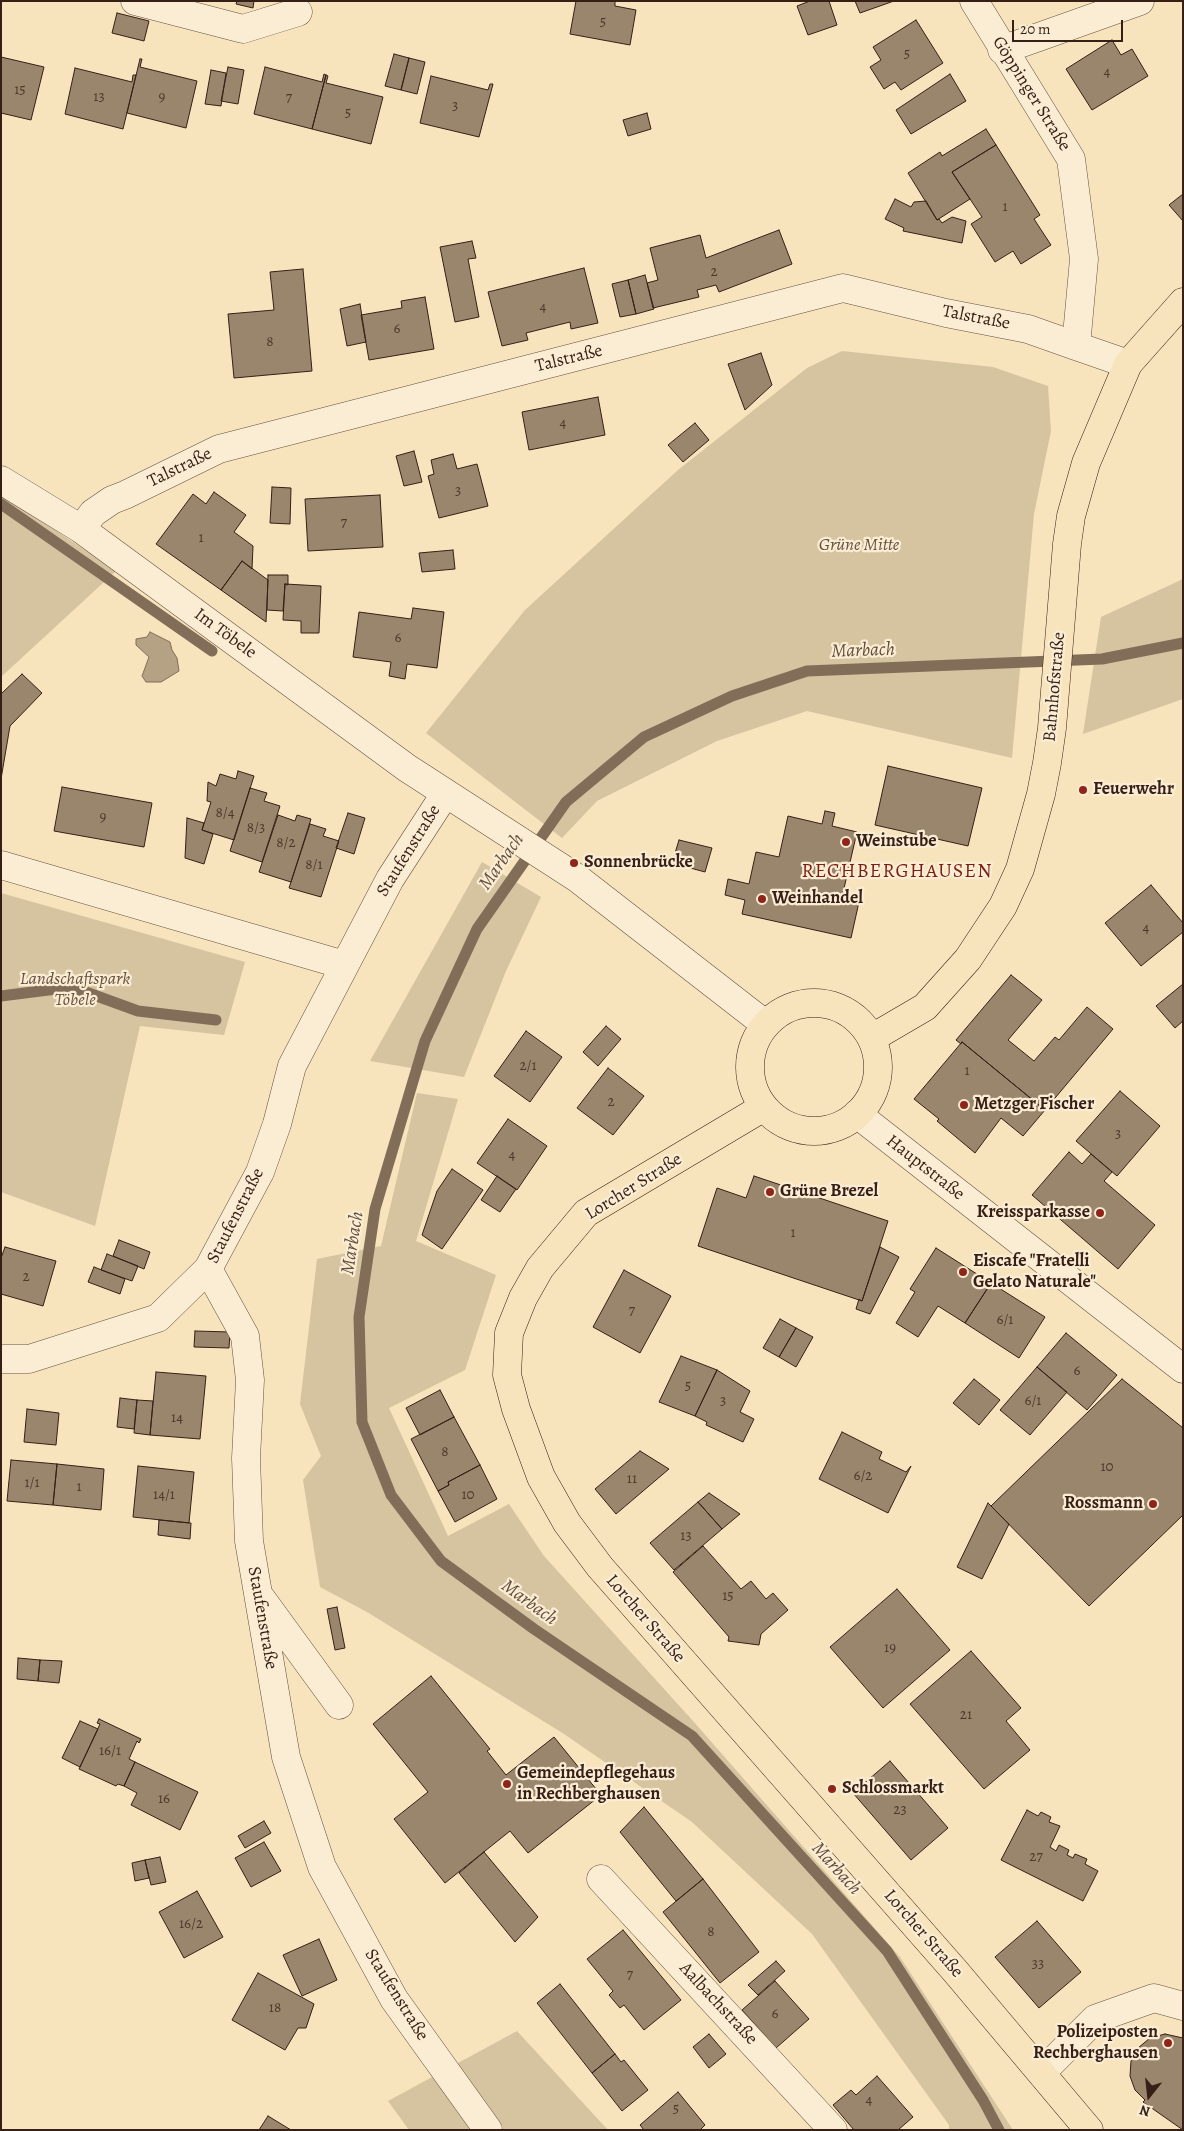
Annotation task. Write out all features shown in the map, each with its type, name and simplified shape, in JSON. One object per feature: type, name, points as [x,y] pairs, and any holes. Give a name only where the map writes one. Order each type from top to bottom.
[{"type":"main road","name":"Bahnhofstraße","points":[[872,1038],[925,1007],[968,959],[1003,906],[1027,850],[1042,794],[1052,728],[1071,516],[1086,463],[1128,364],[1183,302]]},
{"type":"main road","points":[[822,1003],[842,1010],[859,1022],[872,1038],[878,1058],[877,1078],[870,1098],[857,1114],[835,1127],[809,1131],[784,1124],[764,1107],[753,1088],[749,1066],[754,1043],[766,1024],[782,1011],[795,1006],[822,1003]]},
{"type":"main road","name":"Lorcher Straße","points":[[764,1107],[586,1213],[540,1268],[523,1298],[510,1333],[507,1375],[516,1409],[541,1476],[567,1522],[600,1567],[1042,2072],[1082,2127]]},
{"type":"street","points":[[135,1],[243,29],[298,12]]},
{"type":"street","name":"Göppinger Straße","points":[[974,1],[1002,50],[1071,158],[1084,259],[1076,346]]},
{"type":"street","points":[[1002,50],[1140,1]]},
{"type":"street","name":"Talstraße","points":[[81,529],[93,513],[112,500],[219,448],[843,288],[946,313],[1028,329],[1076,346]]},
{"type":"street","points":[[1076,346],[1128,364]]},
{"type":"street","name":"Im Töbele","points":[[1,480],[81,529],[455,800]]},
{"type":"street","name":"Staufenstraße","points":[[488,2130],[394,1999],[322,1867],[286,1756],[249,1541],[246,1458],[250,1380],[245,1336],[208,1269],[260,1172],[277,1124],[292,1066],[344,965],[390,879],[455,800],[577,878],[766,1024]]},
{"type":"street","points":[[1,864],[344,965]]},
{"type":"street","name":"Hauptstraße","points":[[857,1114],[1183,1369]]},
{"type":"street","points":[[1,1359],[29,1359],[158,1318],[208,1269]]},
{"type":"street","points":[[257,1592],[339,1705]]},
{"type":"street","name":"Aalbachstraße","points":[[601,1880],[833,2130]]},
{"type":"street","points":[[1042,2072],[1095,2019],[1154,1998],[1183,2006]]},
{"type":"green space","name":"Grüne Mitte","points":[[842,351],[993,367],[1048,386],[1051,431],[1034,514],[1012,758],[807,711],[717,741],[597,801],[562,838],[426,733],[525,610],[678,470],[807,368]]},
{"type":"green space","points":[[1,494],[116,571],[1,677]]},
{"type":"green space","points":[[1183,579],[1183,699],[1083,734],[1101,617]]},
{"type":"green space","points":[[482,862],[541,897],[506,971],[464,1077],[370,1061]]},
{"type":"green space","name":"Landschaftspark Töbele","points":[[1,893],[245,962],[224,1035],[140,1026],[95,1226],[1,1192]]},
{"type":"green space","points":[[417,1093],[458,1099],[416,1241],[496,1275],[465,1370],[389,1408],[448,1536],[509,1504],[544,1556],[693,1721],[900,1957],[1013,2130],[949,2130],[949,2125],[812,1934],[692,1822],[564,1734],[367,1612],[320,1587],[303,1480],[321,1456],[300,1404],[317,1259],[381,1246]]},
{"type":"green space","points":[[517,2031],[608,2130],[409,2130],[388,2101]]},
{"type":"shaded area","points":[[150,632],[170,642],[177,658],[179,671],[161,682],[146,682],[142,676],[149,657],[136,645],[136,639],[147,637]]},
{"type":"building","points":[[237,1],[254,1],[253,8],[236,4]]},
{"type":"building","points":[[576,1],[615,1],[615,6],[636,10],[630,45],[570,34]]},
{"type":"building","points":[[810,1],[829,1],[837,25],[808,35],[797,6]]},
{"type":"building","points":[[855,1],[894,1],[860,13]]},
{"type":"building","points":[[117,13],[149,21],[144,41],[112,33]]},
{"type":"building","points":[[916,20],[943,63],[901,90],[895,82],[884,89],[870,67],[881,60],[873,47]]},
{"type":"building","points":[[1112,40],[1121,55],[1132,49],[1148,76],[1092,110],[1066,69]]},
{"type":"building","points":[[394,54],[409,58],[401,90],[385,86]]},
{"type":"building","points":[[1,57],[44,67],[31,120],[1,113]]},
{"type":"building","points":[[409,58],[425,62],[417,94],[401,90]]},
{"type":"building","points":[[140,59],[142,59],[140,67],[197,81],[186,128],[127,113]]},
{"type":"building","points":[[228,67],[244,70],[238,104],[221,101]]},
{"type":"building","points":[[265,67],[322,82],[324,74],[326,75],[312,129],[254,114]]},
{"type":"building","points":[[75,68],[132,82],[133,75],[136,75],[123,129],[65,114]]},
{"type":"building","points":[[211,70],[226,73],[221,106],[205,104]]},
{"type":"building","points":[[950,74],[966,101],[911,134],[896,110]]},
{"type":"building","points":[[326,75],[328,76],[326,83],[383,97],[371,144],[312,129]]},
{"type":"building","points":[[431,76],[488,90],[490,84],[493,84],[479,137],[420,123]]},
{"type":"building","points":[[647,113],[651,129],[628,136],[623,120]]},
{"type":"building","points":[[986,129],[996,145],[952,172],[970,199],[937,220],[908,173],[940,152],[942,156]]},
{"type":"building","points":[[996,145],[1040,215],[1034,219],[1051,245],[1021,264],[1013,251],[995,262],[971,224],[982,217],[952,172]]},
{"type":"building","points":[[1183,194],[1183,221],[1169,205]]},
{"type":"building","points":[[895,199],[911,207],[914,202],[926,201],[937,220],[939,219],[942,223],[952,217],[966,221],[962,243],[903,231],[904,228],[885,219]]},
{"type":"building","points":[[779,230],[792,264],[719,292],[716,285],[697,290],[699,297],[653,308],[647,283],[658,280],[650,248],[700,235],[706,258]]},
{"type":"building","points":[[472,241],[476,258],[468,259],[479,317],[455,322],[440,247]]},
{"type":"building","points":[[584,268],[598,323],[571,329],[570,322],[526,333],[528,340],[502,346],[488,292]]},
{"type":"building","points":[[303,269],[312,371],[234,378],[228,314],[274,310],[270,272]]},
{"type":"building","points":[[645,275],[654,309],[636,314],[628,280]]},
{"type":"building","points":[[628,280],[636,314],[620,317],[612,284]]},
{"type":"building","points":[[425,297],[434,349],[369,360],[361,315],[402,308],[401,301]]},
{"type":"building","points":[[360,304],[366,342],[347,346],[340,309]]},
{"type":"building","points":[[761,353],[772,385],[745,410],[728,364]]},
{"type":"building","points":[[598,397],[605,435],[529,450],[522,412]]},
{"type":"building","points":[[695,423],[709,440],[683,462],[668,445]]},
{"type":"building","points":[[414,451],[422,482],[404,486],[396,456]]},
{"type":"building","points":[[453,454],[457,469],[477,464],[488,506],[439,518],[428,476],[434,474],[431,460]]},
{"type":"building","points":[[272,487],[291,488],[290,524],[270,523]]},
{"type":"building","points":[[214,492],[246,515],[234,532],[253,546],[252,569],[242,561],[221,590],[156,544],[193,494],[206,504]]},
{"type":"building","points":[[380,495],[383,547],[308,551],[305,499]]},
{"type":"building","points":[[453,550],[455,569],[422,572],[419,553]]},
{"type":"building","points":[[242,561],[268,580],[266,622],[221,590]]},
{"type":"building","points":[[268,575],[288,575],[288,585],[285,584],[283,611],[267,610]]},
{"type":"building","points":[[285,584],[321,586],[319,633],[301,633],[301,621],[283,620]]},
{"type":"building","points":[[413,608],[444,612],[437,668],[407,664],[405,679],[389,676],[391,662],[353,657],[359,612],[411,619]]},
{"type":"building","points":[[22,674],[42,693],[10,726],[1,779],[1,694]]},
{"type":"building","points":[[888,766],[982,788],[968,846],[875,825]]},
{"type":"building","points":[[238,771],[254,776],[234,840],[202,830],[211,802],[207,801],[208,782],[216,786],[220,774],[236,779]]},
{"type":"building","points":[[62,787],[152,803],[144,847],[54,831]]},
{"type":"building","points":[[250,788],[267,793],[264,801],[280,806],[262,862],[230,851]]},
{"type":"building","points":[[825,811],[835,813],[832,826],[857,832],[842,897],[859,902],[851,938],[742,914],[745,900],[725,895],[728,879],[749,884],[756,852],[779,857],[788,816],[822,824]]},
{"type":"building","points":[[348,813],[365,818],[354,854],[336,848]]},
{"type":"building","points":[[278,815],[295,821],[297,815],[311,819],[291,882],[259,872]]},
{"type":"building","points":[[187,818],[204,823],[202,830],[213,834],[204,864],[185,858]]},
{"type":"building","points":[[310,824],[326,829],[323,836],[339,841],[321,897],[289,888]]},
{"type":"building","points":[[679,840],[712,848],[705,872],[672,863]]},
{"type":"building","points":[[1151,885],[1183,923],[1183,932],[1141,966],[1105,923]]},
{"type":"building","points":[[1011,975],[1042,1000],[1008,1040],[1034,1061],[1055,1037],[1059,1040],[1087,1007],[1113,1029],[1045,1110],[962,1042],[961,1044],[956,1040]]},
{"type":"building","points":[[1183,984],[1183,1021],[1175,1028],[1156,1006]]},
{"type":"building","points":[[606,1026],[621,1039],[598,1066],[583,1052]]},
{"type":"building","points":[[526,1031],[562,1057],[530,1102],[494,1076]]},
{"type":"building","points":[[962,1042],[1045,1110],[1023,1136],[1001,1118],[975,1153],[937,1121],[939,1119],[914,1099]]},
{"type":"building","points":[[608,1068],[644,1096],[613,1135],[577,1108]]},
{"type":"building","points":[[1120,1091],[1160,1126],[1117,1176],[1076,1141]]},
{"type":"building","points":[[508,1119],[547,1146],[517,1190],[477,1163]]},
{"type":"building","points":[[1069,1152],[1082,1164],[1091,1154],[1112,1172],[1104,1181],[1155,1225],[1118,1269],[1032,1195]]},
{"type":"building","points":[[452,1169],[483,1190],[442,1249],[422,1235],[437,1191]]},
{"type":"building","points":[[497,1176],[516,1189],[500,1212],[481,1200]]},
{"type":"building","points":[[754,1176],[888,1221],[862,1301],[698,1246],[717,1188],[746,1198]]},
{"type":"building","points":[[119,1240],[150,1252],[144,1269],[113,1256]]},
{"type":"building","points":[[5,1247],[56,1261],[43,1306],[1,1294],[1,1258]]},
{"type":"building","points":[[880,1247],[899,1257],[870,1314],[856,1309],[859,1299],[862,1301]]},
{"type":"building","points":[[936,1248],[991,1283],[965,1323],[938,1306],[918,1337],[896,1323],[915,1292],[910,1289]]},
{"type":"building","points":[[107,1254],[138,1266],[132,1281],[101,1270]]},
{"type":"building","points":[[94,1267],[125,1279],[120,1294],[88,1282]]},
{"type":"building","points":[[624,1270],[671,1296],[640,1353],[593,1327]]},
{"type":"building","points":[[991,1283],[1045,1317],[1019,1358],[965,1323]]},
{"type":"building","points":[[780,1319],[796,1328],[779,1357],[763,1348]]},
{"type":"building","points":[[796,1328],[813,1337],[796,1367],[779,1357]]},
{"type":"building","points":[[195,1331],[230,1332],[229,1348],[194,1347]]},
{"type":"building","points":[[1066,1333],[1117,1375],[1087,1410],[1037,1367]]},
{"type":"building","points":[[681,1356],[717,1370],[695,1416],[659,1402]]},
{"type":"building","points":[[1037,1367],[1067,1392],[1030,1435],[1000,1410]]},
{"type":"building","points":[[717,1370],[750,1391],[740,1412],[754,1419],[743,1442],[706,1425],[707,1422],[695,1416]]},
{"type":"building","points":[[156,1372],[206,1376],[200,1439],[150,1435]]},
{"type":"building","points":[[974,1379],[1000,1400],[979,1425],[953,1403]]},
{"type":"building","points":[[1122,1379],[1183,1428],[1183,1515],[1089,1606],[991,1506]]},
{"type":"building","points":[[440,1390],[454,1417],[420,1435],[406,1408]]},
{"type":"building","points":[[120,1398],[137,1400],[134,1429],[117,1427]]},
{"type":"building","points":[[137,1400],[153,1401],[150,1435],[134,1433]]},
{"type":"building","points":[[27,1409],[59,1413],[56,1445],[24,1442]]},
{"type":"building","points":[[454,1417],[480,1465],[448,1482],[449,1485],[438,1491],[411,1439]]},
{"type":"building","points":[[842,1432],[882,1452],[879,1459],[906,1472],[911,1466],[888,1513],[819,1479]]},
{"type":"building","points":[[640,1451],[669,1469],[616,1514],[595,1489]]},
{"type":"building","points":[[11,1460],[57,1464],[53,1505],[7,1501]]},
{"type":"building","points":[[57,1464],[104,1469],[101,1510],[53,1505]]},
{"type":"building","points":[[480,1465],[497,1499],[455,1522],[438,1491],[449,1485],[448,1482]]},
{"type":"building","points":[[138,1466],[194,1472],[189,1523],[133,1517]]},
{"type":"building","points":[[709,1493],[740,1514],[722,1529],[698,1502]]},
{"type":"building","points":[[698,1502],[722,1529],[674,1570],[650,1543]]},
{"type":"building","points":[[988,1503],[1009,1524],[982,1579],[957,1567]]},
{"type":"building","points":[[159,1520],[191,1523],[190,1539],[158,1535]]},
{"type":"building","points":[[703,1546],[741,1589],[751,1581],[766,1599],[773,1593],[788,1610],[761,1634],[759,1645],[728,1641],[729,1637],[673,1572]]},
{"type":"building","points":[[897,1589],[950,1650],[883,1708],[830,1647]]},
{"type":"building","points":[[337,1607],[345,1648],[335,1650],[327,1609]]},
{"type":"building","points":[[971,1651],[1021,1708],[1006,1721],[1030,1750],[984,1789],[910,1704]]},
{"type":"building","points":[[18,1658],[40,1660],[38,1681],[17,1679]]},
{"type":"building","points":[[40,1660],[62,1661],[59,1683],[38,1681]]},
{"type":"building","name":"Gemeindepflegehaus in Rechberghausen","points":[[431,1676],[490,1749],[487,1751],[506,1775],[554,1737],[601,1795],[528,1853],[510,1831],[445,1883],[394,1819],[428,1792],[373,1724]]},
{"type":"building","points":[[99,1719],[141,1739],[139,1743],[137,1741],[129,1759],[135,1762],[124,1786],[118,1784],[116,1786],[79,1769],[100,1724],[97,1723]]},
{"type":"building","points":[[80,1721],[98,1729],[80,1767],[62,1758]]},
{"type":"building","points":[[890,1761],[948,1828],[911,1860],[853,1793]]},
{"type":"building","points":[[135,1762],[198,1792],[180,1830],[131,1805],[137,1793],[124,1786]]},
{"type":"building","points":[[644,1807],[703,1879],[676,1901],[620,1832]]},
{"type":"building","points":[[1027,1810],[1038,1816],[1041,1812],[1051,1817],[1049,1822],[1060,1826],[1050,1847],[1056,1851],[1059,1845],[1069,1850],[1067,1855],[1073,1858],[1075,1854],[1087,1859],[1085,1864],[1098,1871],[1083,1901],[1001,1860]]},
{"type":"building","points":[[264,1821],[271,1833],[245,1848],[238,1836]]},
{"type":"building","points":[[264,1842],[281,1871],[251,1887],[235,1858]]},
{"type":"building","points":[[484,1852],[538,1917],[515,1942],[459,1873]]},
{"type":"building","points":[[160,1857],[166,1882],[151,1885],[145,1860]]},
{"type":"building","points":[[145,1860],[149,1878],[135,1881],[132,1863]]},
{"type":"building","points":[[703,1879],[759,1952],[720,1983],[663,1912]]},
{"type":"building","points":[[197,1891],[223,1937],[184,1958],[159,1912]]},
{"type":"building","points":[[1037,1921],[1081,1972],[1039,2008],[995,1957]]},
{"type":"building","points":[[623,1930],[681,2000],[644,2030],[624,2005],[620,2008],[609,1995],[613,1991],[587,1959]]},
{"type":"building","points":[[319,1939],[337,1980],[302,1996],[283,1955]]},
{"type":"building","points":[[776,1961],[785,1971],[758,1995],[748,1985]]},
{"type":"building","points":[[258,1973],[314,2004],[306,2028],[298,2028],[285,2050],[232,2020]]},
{"type":"building","points":[[775,1981],[809,2019],[776,2048],[742,2010]]},
{"type":"building","points":[[560,1984],[615,2054],[592,2073],[537,2003]]},
{"type":"building","points":[[709,2034],[726,2054],[709,2068],[693,2047]]},
{"type":"building","points":[[1165,2034],[1183,2038],[1183,2130],[1143,2102],[1145,2100],[1135,2090],[1130,2076],[1131,2061],[1138,2048],[1150,2038]]},
{"type":"building","points":[[615,2054],[621,2062],[624,2060],[648,2090],[622,2111],[592,2073]]},
{"type":"building","points":[[877,2076],[913,2117],[898,2130],[854,2130],[833,2105],[851,2090],[856,2095]]},
{"type":"building","points":[[678,2092],[705,2125],[700,2130],[644,2130],[640,2125]]},
{"type":"building","points":[[268,2116],[291,2130],[259,2130]]},
{"type":"waterway","points":[[1,504],[212,651]]},
{"type":"waterway","name":"Marbach","points":[[999,2130],[983,2100],[887,1951],[692,1736],[534,1629],[441,1561],[391,1495],[362,1422],[359,1317],[375,1209],[425,1041],[477,929],[566,802],[644,737],[732,696],[807,671],[1102,659],[1183,643]]},
{"type":"waterway","points":[[1,996],[72,987],[138,1011],[216,1020]]},
{"type":"place","name":"Feuerwehr","points":[[1083,790]]},
{"type":"place","name":"Weinstube","points":[[846,842]]},
{"type":"place","name":"Sonnenbrücke","points":[[574,863]]},
{"type":"place","name":"Weinhandel","points":[[762,899]]},
{"type":"place","name":"Metzger Fischer","points":[[964,1105]]},
{"type":"place","name":"Grüne Brezel","points":[[770,1192]]},
{"type":"place","name":"Kreissparkasse","points":[[1100,1213]]},
{"type":"place","name":"Eiscafe \"Fratelli Gelato Naturale\"","points":[[963,1272]]},
{"type":"place","name":"Rossmann","points":[[1153,1504]]},
{"type":"place","name":"Gemeindepflegehaus in Rechberghausen","points":[[507,1784]]},
{"type":"place","name":"Schlossmarkt","points":[[832,1789]]},
{"type":"place","name":"Polizeiposten Rechberghausen","points":[[1168,2043]]},
{"type":"district","name":"RECHBERGHAUSEN","points":[[897,872]]}]
